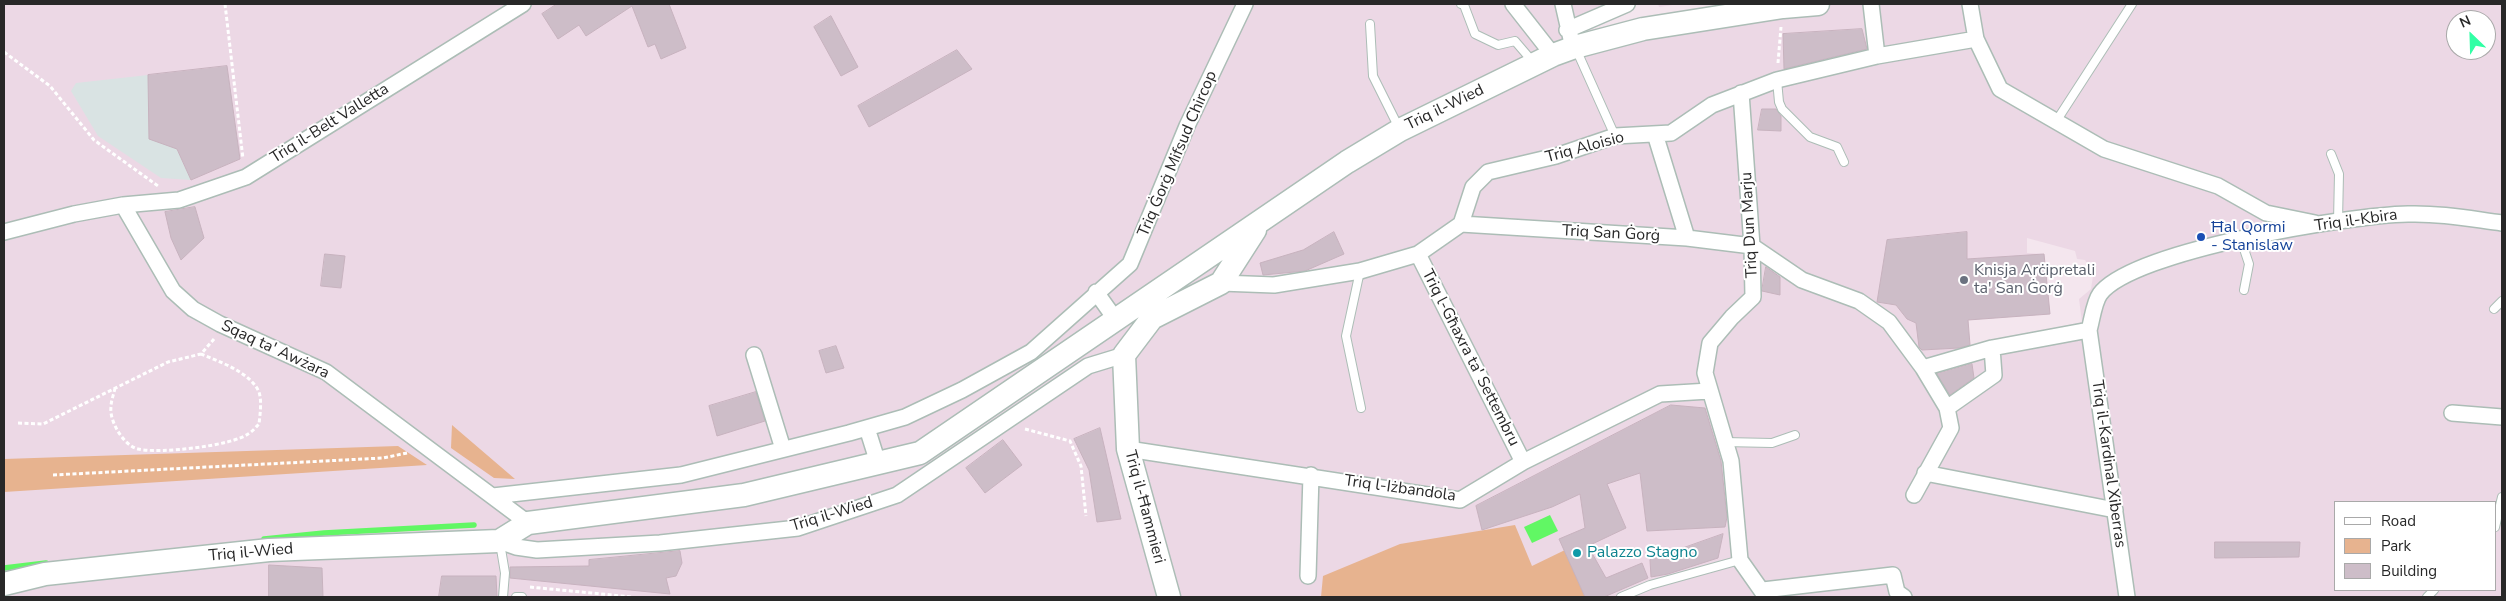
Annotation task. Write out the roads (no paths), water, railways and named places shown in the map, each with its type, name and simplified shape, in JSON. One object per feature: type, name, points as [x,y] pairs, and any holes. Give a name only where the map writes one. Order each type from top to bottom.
[{"type":"street","name":"Triq il-Belt Valletta","points":[[4,232],[74,214],[123,205],[179,200],[246,177],[523,4]]},
{"type":"street","name":"Triq Ġorġ Mifsud Chircop","points":[[1096,292],[1130,264],[1187,126],[1245,4]]},
{"type":"street","points":[[1513,4],[1544,60]]},
{"type":"street","points":[[1563,4],[1571,39],[1627,4]]},
{"type":"street","name":"Triq il-Wied","points":[[500,541],[528,523],[744,495],[920,453],[1347,162],[1400,130],[1544,60],[1571,39],[1644,29],[1783,5],[1818,4]]},
{"type":"street","points":[[1871,4],[1877,56]]},
{"type":"street","points":[[1970,4],[1976,39],[2000,89],[2057,120],[2104,149],[2218,186],[2266,213],[2321,225]]},
{"type":"street","name":"Triq Aloisio","points":[[1461,224],[1473,187],[1488,172],[1556,156],[1615,136],[1671,133],[1712,105],[1777,80],[1877,56],[1976,39]]},
{"type":"street","name":"Triq Dun Marju","points":[[1740,560],[1731,461],[1705,373],[1710,343],[1753,296],[1752,246],[1741,93]]},
{"type":"street","points":[[1655,134],[1687,238]]},
{"type":"street","name":"Sqaq ta' Awżara","points":[[123,205],[173,291],[193,309],[220,324],[326,372],[528,523]]},
{"type":"street","name":"Triq il-Kbira","points":[[2089,330],[2100,294],[2117,279],[2149,264],[2224,241],[2241,240],[2338,221],[2407,214],[2440,214],[2502,223]]},
{"type":"street","points":[[1221,283],[1260,223]]},
{"type":"street","points":[[1124,354],[1152,318],[1221,283],[1274,285],[1360,271],[1418,254],[1461,224]]},
{"type":"street","name":"Triq San Ġorġ","points":[[1461,224],[1687,238],[1752,246],[1802,280],[1859,301],[1889,322],[1923,368],[1948,408]]},
{"type":"street","name":"Triq l-Għaxra ta' Settembru","points":[[1418,254],[1523,462]]},
{"type":"street","points":[[493,496],[681,474],[867,428],[905,417],[962,390],[1031,352],[1096,292],[1116,320]]},
{"type":"street","points":[[1923,368],[1992,348],[2089,330]]},
{"type":"street","name":"Triq il-Kardinal Xiberras","points":[[2089,330],[2127,597]]},
{"type":"street","points":[[1914,495],[1951,428],[1948,408],[1994,375],[1992,348]]},
{"type":"street","name":"Triq il-Wied","points":[[4,584],[45,574],[269,550],[500,541],[516,547],[537,550],[660,543],[798,528],[898,494],[1088,366],[1124,354]]},
{"type":"street","name":"Triq il-Ħammieri","points":[[1124,354],[1128,449],[1169,597]]},
{"type":"street","points":[[754,355],[783,449]]},
{"type":"street","name":"Triq l-Iżbandola","points":[[1128,449],[1460,500],[1523,462],[1660,394],[1709,391]]},
{"type":"street","points":[[2452,413],[2502,417]]},
{"type":"street","points":[[867,428],[878,463]]},
{"type":"street","points":[[1925,473],[2115,510]]},
{"type":"street","points":[[1308,576],[1311,476]]},
{"type":"street","points":[[1740,560],[1764,594],[1893,575],[1898,592],[1904,597]]},
{"type":"lane","points":[[1461,4],[1464,5],[1475,34],[1498,45],[1515,41],[1544,60]]},
{"type":"lane","points":[[2057,120],[2132,4]]},
{"type":"lane","points":[[1370,24],[1373,76],[1400,130]]},
{"type":"lane","points":[[1571,39],[1615,136]]},
{"type":"lane","points":[[1777,80],[1779,102],[1782,108],[1810,137],[1836,147],[1844,162]]},
{"type":"lane","points":[[2331,154],[2339,174],[2338,221]]},
{"type":"lane","points":[[2241,240],[2249,264],[2244,290]]},
{"type":"lane","points":[[1360,271],[1346,336],[1361,408]]},
{"type":"lane","points":[[2494,309],[2502,301]]},
{"type":"lane","points":[[1724,442],[1772,443],[1795,435]]},
{"type":"lane","points":[[2496,523],[2502,496]]},
{"type":"lane","points":[[500,541],[505,573],[503,597]]},
{"type":"lane","points":[[1621,597],[1650,585],[1740,560]]},
{"type":"lane","points":[[516,597],[522,597]]},
{"type":"waterway","points":[[264,539],[324,533],[474,525]]},
{"type":"waterway","points":[[4,568],[46,563]]},
{"type":"place","name":"Ħal Qormi - Stanislaw","points":[[2201,237]]},
{"type":"place","name":"Knisja Arċipretali ta' San Ġorġ","points":[[1964,280]]},
{"type":"place","name":"Palazzo Stagno","points":[[1577,553]]}]
